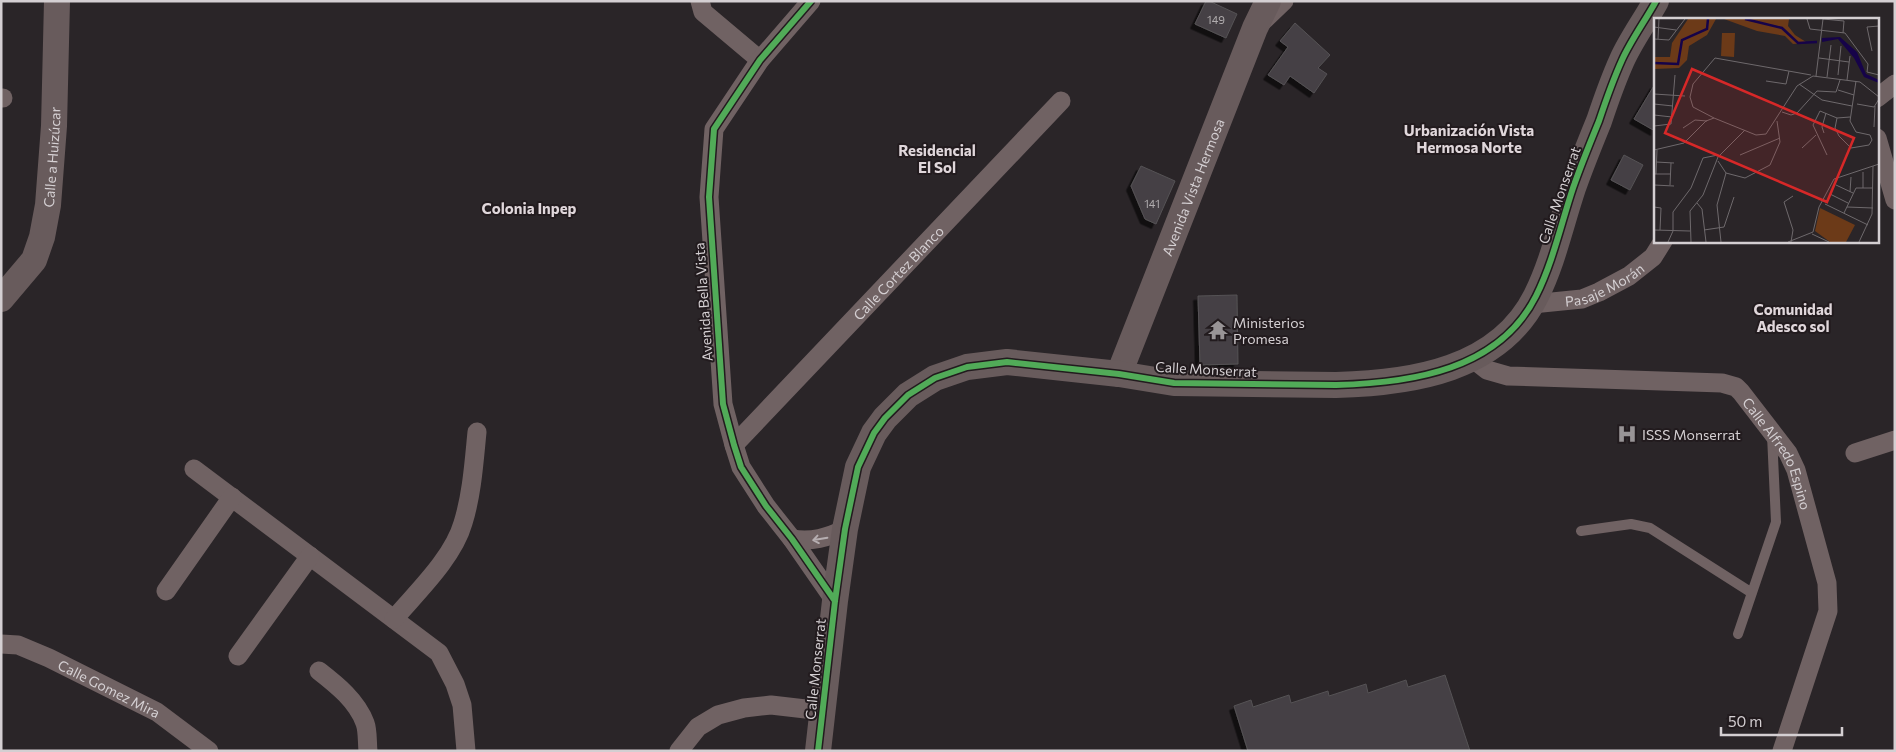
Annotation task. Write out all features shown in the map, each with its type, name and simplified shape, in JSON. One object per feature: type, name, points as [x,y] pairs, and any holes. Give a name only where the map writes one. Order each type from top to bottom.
[{"type":"street","name":"Calle a Huizúcar","points":[[1,298],[34,260],[42,237],[48,205],[54,126],[57,1]]},
{"type":"street","points":[[700,1],[703,12],[760,60]]},
{"type":"street","name":"Avenida Bella Vista","points":[[811,1],[760,60],[714,129],[709,198],[722,404],[741,468],[766,506],[792,539],[835,601]]},
{"type":"street","points":[[1255,28],[1259,1]]},
{"type":"street","name":"Avenida Vista Hermosa","points":[[1119,374],[1255,28],[1268,1]]},
{"type":"street","points":[[1255,28],[1284,1]]},
{"type":"street","name":"Calle Monserrat","points":[[818,751],[845,529],[858,467],[874,434],[885,418],[908,395],[934,378],[966,367],[1007,362],[1119,374],[1174,383],[1358,384],[1431,375],[1473,359],[1504,338],[1532,304],[1548,266],[1573,187],[1622,59],[1656,1]]},
{"type":"street","points":[[1878,97],[1895,84]]},
{"type":"street","name":"Calle Cortez Blanco","points":[[734,445],[1061,101]]},
{"type":"street","points":[[1878,142],[1894,198]]},
{"type":"street","name":"Pasaje Morán","points":[[1532,304],[1582,299],[1598,292],[1629,276],[1653,257],[1662,242]]},
{"type":"street","name":"Calle Alfredo Espino","points":[[1473,359],[1487,370],[1520,377],[1712,383],[1729,385],[1741,392],[1788,453],[1796,470],[1827,583],[1828,611],[1782,751]]},
{"type":"street","points":[[394,619],[434,572],[453,546],[463,524],[472,475],[477,432]]},
{"type":"street","points":[[1855,453],[1895,440]]},
{"type":"street","points":[[194,469],[439,653],[455,684],[462,705],[466,751]]},
{"type":"street","points":[[166,591],[232,497]]},
{"type":"street","points":[[792,539],[804,541],[820,540],[845,529]]},
{"type":"street","points":[[238,656],[310,556]]},
{"type":"street","name":"Calle Gomez Mira","points":[[1,644],[18,644],[42,654],[148,707],[195,739],[208,751]]},
{"type":"street","points":[[319,671],[335,683],[354,703],[366,724],[368,751]]},
{"type":"street","points":[[679,751],[698,727],[718,715],[744,708],[771,705],[823,711]]},
{"type":"lane","points":[[1738,634],[1776,522],[1772,432]]},
{"type":"lane","points":[[1581,530],[1630,524],[1650,528],[1752,593]]},
{"type":"building","points":[[1206,1],[1237,14],[1226,38],[1195,24]]},
{"type":"building","points":[[1295,23],[1330,55],[1318,68],[1327,74],[1314,93],[1290,76],[1284,85],[1268,75],[1288,47],[1280,41]]},
{"type":"building","points":[[1654,86],[1654,130],[1634,119]]},
{"type":"building","points":[[1624,155],[1643,165],[1630,190],[1611,180]]},
{"type":"building","points":[[1141,166],[1175,181],[1156,224],[1145,219],[1131,186]]},
{"type":"building","name":"Ministerios Promesa","points":[[1237,295],[1238,364],[1200,365],[1198,296]]},
{"type":"building","points":[[1445,675],[1470,751],[1248,751],[1234,706],[1251,700],[1253,707],[1289,695],[1291,703],[1328,691],[1329,696],[1366,684],[1368,693],[1406,680],[1408,687]]},
{"type":"cycle path","points":[[811,1],[760,60],[714,129],[709,197],[723,404],[734,445],[741,467],[766,506],[792,539],[835,601]]},
{"type":"cycle path","points":[[818,751],[845,529],[858,467],[874,433],[885,418],[908,395],[935,378],[967,367],[1007,362],[1119,374],[1174,383],[1336,385],[1394,381],[1423,375],[1451,368],[1476,356],[1500,341],[1520,321],[1536,296],[1552,256],[1576,179],[1622,60],[1656,1]]},
{"type":"place","name":"Ministerios Promesa","points":[[1218,330]]},
{"type":"place","name":"ISSS Monserrat","points":[[1627,434]]},
{"type":"district","name":"Urbanización Vista Hermosa Norte","points":[[1469,138]]},
{"type":"district","name":"Residencial El Sol","points":[[937,158]]},
{"type":"district","name":"Colonia Inpep","points":[[529,208]]},
{"type":"district","name":"Comunidad Adesco sol","points":[[1793,318]]}]
